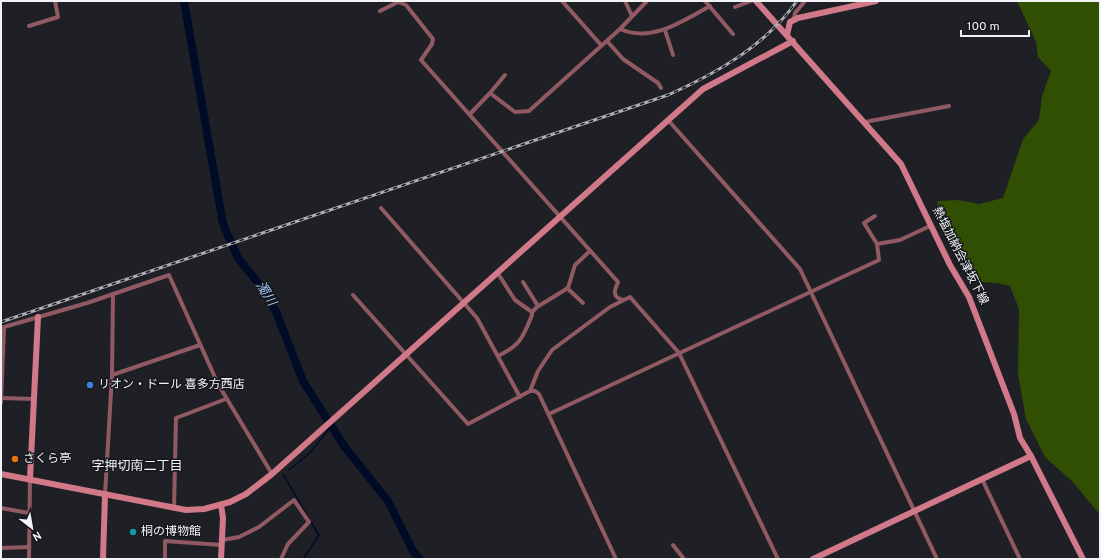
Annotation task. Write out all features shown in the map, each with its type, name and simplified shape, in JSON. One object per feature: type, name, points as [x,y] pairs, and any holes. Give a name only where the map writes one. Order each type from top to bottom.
[{"type":"street","points":[[29,26],[58,18],[55,1]]},
{"type":"street","points":[[406,5],[410,1]]},
{"type":"street","points":[[562,1],[601,45]]},
{"type":"street","points":[[625,1],[632,16]]},
{"type":"street","points":[[490,93],[510,110],[518,113],[525,113],[620,29],[647,1]]},
{"type":"street","points":[[705,1],[733,34]]},
{"type":"street","points":[[735,7],[751,1]]},
{"type":"street","name":"熱塩加納会津坂下線","points":[[756,1],[901,164],[930,226],[974,308],[1014,414],[1020,438],[1031,456],[1083,559]]},
{"type":"street","points":[[794,19],[795,13],[805,1]]},
{"type":"street","points":[[787,35],[790,22],[794,19],[876,1]]},
{"type":"street","points":[[380,11],[398,2],[406,5],[433,39],[432,44],[422,60],[618,282],[614,290],[614,295],[623,300]]},
{"type":"street","points":[[620,29],[632,34],[665,30],[710,6]]},
{"type":"street","points":[[665,30],[673,55]]},
{"type":"street","points":[[607,40],[623,59],[658,83],[661,88]]},
{"type":"street","points":[[1,474],[174,510],[204,510],[221,505],[246,494],[272,474],[406,353],[710,84],[793,42]]},
{"type":"street","points":[[470,114],[505,75]]},
{"type":"street","points":[[865,122],[949,106]]},
{"type":"street","points":[[668,120],[800,269],[937,559]]},
{"type":"street","points":[[381,208],[480,322],[520,396]]},
{"type":"street","points":[[549,414],[879,260],[876,244],[864,223],[875,216]]},
{"type":"street","points":[[876,244],[900,240],[930,226]]},
{"type":"street","points":[[498,356],[517,345],[522,340],[532,312],[538,306],[567,288],[575,265],[590,251]]},
{"type":"street","points":[[497,272],[515,300],[532,312]]},
{"type":"street","points":[[1,403],[4,327],[113,294],[169,275],[226,399],[272,474]]},
{"type":"street","points":[[524,282],[538,306]]},
{"type":"street","points":[[567,288],[583,303]]},
{"type":"street","points":[[103,559],[112,375],[113,294]]},
{"type":"street","points":[[353,295],[468,424],[520,396],[535,391],[539,394],[616,559]]},
{"type":"street","points":[[530,392],[538,371],[552,350],[623,300],[630,297],[635,300],[679,353],[778,559]]},
{"type":"street","points":[[29,559],[30,479],[38,317]]},
{"type":"street","points":[[112,375],[200,345]]},
{"type":"street","points":[[1,398],[34,399]]},
{"type":"street","points":[[174,510],[176,418],[226,399]]},
{"type":"street","points":[[813,559],[1031,456]]},
{"type":"street","points":[[982,479],[1020,559]]},
{"type":"street","points":[[165,559],[165,541],[222,542],[233,539],[259,528],[294,500],[309,522],[288,544],[281,559]]},
{"type":"street","points":[[221,505],[223,518],[221,559]]},
{"type":"street","points":[[1,508],[29,513]]},
{"type":"street","points":[[673,545],[684,559]]},
{"type":"street","points":[[1,548],[29,547]]},
{"type":"green space","points":[[1017,1],[1100,1],[1100,515],[1073,482],[1045,457],[1026,419],[1018,374],[1019,309],[1010,286],[998,283],[982,282],[968,273],[959,260],[953,239],[936,213],[938,201],[958,200],[979,204],[1003,198],[1023,139],[1039,120],[1042,96],[1051,71],[1038,57],[1036,42]]},
{"type":"waterway","name":"濁川","points":[[184,1],[223,224],[238,258],[264,290],[276,312],[303,381],[344,446],[388,501],[413,551],[420,559]]},
{"type":"waterway","points":[[289,470],[311,452],[331,426]]},
{"type":"waterway","points":[[283,474],[309,519]]},
{"type":"waterway","points":[[303,559],[319,535],[311,522]]},
{"type":"railway","points":[[1,322],[668,95],[739,57],[770,32],[797,1]]},
{"type":"place","name":"リオン・ドール 喜多方西店","points":[[90,385]]},
{"type":"place","name":"さくら亭","points":[[15,459]]},
{"type":"place","name":"桐の博物館","points":[[133,532]]},
{"type":"district","name":"字押切南二丁目","points":[[137,467]]}]
